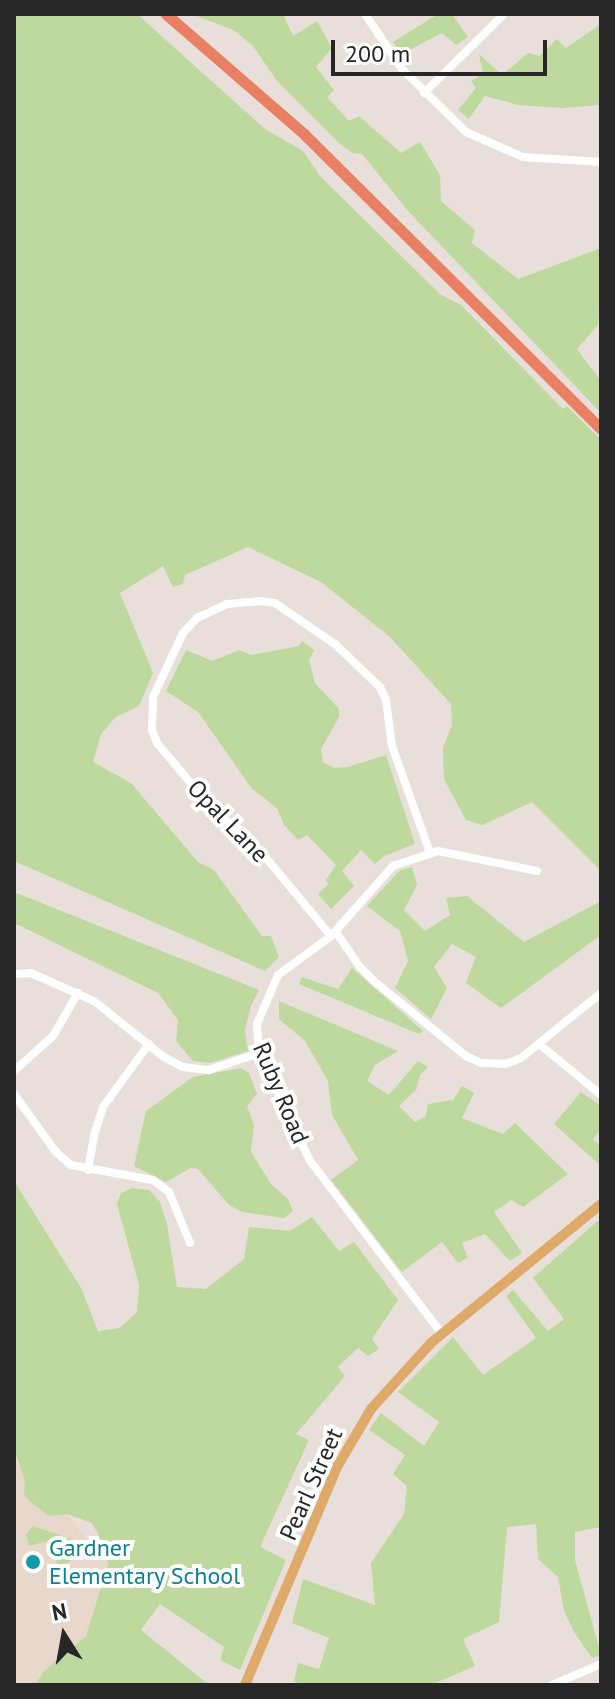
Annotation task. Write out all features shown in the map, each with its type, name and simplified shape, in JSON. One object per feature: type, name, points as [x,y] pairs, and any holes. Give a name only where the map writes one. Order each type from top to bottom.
[{"type":"highway","points":[[166,14],[305,135],[601,429]]},
{"type":"main road","name":"Pearl Street","points":[[245,1685],[345,1450],[388,1388],[442,1334],[601,1204]]},
{"type":"street","points":[[365,14],[392,57],[455,124],[496,149],[545,160],[601,162]]},
{"type":"street","points":[[424,93],[504,14]]},
{"type":"street","name":"Opal Lane","points":[[430,853],[392,746],[386,700],[380,687],[336,645],[275,603],[227,604],[197,618],[183,633],[153,697],[152,730],[157,743],[215,812],[246,834],[375,982],[473,1060],[506,1064],[539,1044],[601,993]]},
{"type":"street","name":"Ruby Road","points":[[442,1334],[310,1161],[259,1053],[256,1039],[259,1019],[275,980],[333,934],[393,866],[430,853],[446,852],[537,871]]},
{"type":"street","points":[[14,974],[31,973],[78,993],[183,1067],[201,1070],[226,1066],[259,1053]]},
{"type":"street","points":[[14,1071],[53,1036],[78,993]]},
{"type":"street","points":[[88,1170],[103,1107],[149,1044]]},
{"type":"street","points":[[539,1044],[601,1095]]},
{"type":"street","points":[[14,1094],[56,1152],[71,1165],[153,1180],[169,1192],[190,1243]]},
{"type":"street","points":[[552,1685],[601,1664]]},
{"type":"shaded area","points":[[14,1460],[67,1514],[108,1565],[86,1636],[44,1671],[35,1685],[14,1685]]},
{"type":"green space","points":[[14,14],[137,14],[265,129],[303,151],[320,176],[441,295],[461,305],[563,409],[567,406],[601,440],[601,871],[532,802],[483,825],[466,820],[444,779],[443,748],[452,725],[451,704],[389,636],[321,582],[248,547],[185,575],[183,584],[173,587],[163,566],[120,593],[153,673],[139,706],[116,717],[101,734],[93,762],[131,783],[198,862],[214,870],[262,936],[271,936],[279,957],[265,971],[14,861]]},
{"type":"green space","points":[[192,14],[283,14],[293,36],[317,21],[332,48],[316,67],[334,90],[327,97],[349,121],[359,116],[401,153],[420,142],[440,175],[441,201],[475,230],[472,243],[518,279],[601,248],[598,325],[577,349],[601,381],[601,413],[409,212],[362,154],[352,153],[339,143],[277,81],[253,46],[235,31]]},
{"type":"green space","points":[[438,14],[452,14],[468,37],[456,45],[442,33],[402,54],[393,42]]},
{"type":"green space","points":[[601,24],[601,105],[562,108],[518,105],[485,96],[469,119],[458,110],[476,88],[471,81],[483,74],[479,54],[502,75],[528,53],[539,56],[557,39],[566,48]]},
{"type":"green space","points":[[302,641],[314,650],[309,660],[315,683],[339,709],[339,717],[321,749],[323,762],[334,768],[347,767],[386,755],[415,844],[384,856],[375,864],[361,850],[342,871],[354,886],[331,909],[318,894],[329,884],[326,880],[336,865],[307,835],[298,840],[284,825],[277,808],[252,789],[198,712],[166,691],[186,650],[212,661],[239,650],[251,655],[299,646]]},
{"type":"green space","points":[[412,867],[417,885],[404,910],[425,931],[450,915],[446,898],[467,896],[524,942],[601,901],[601,935],[501,1008],[466,983],[476,957],[452,944],[434,967],[447,988],[431,1019],[395,988],[408,961],[400,931],[367,906],[399,871]]},
{"type":"green space","points":[[14,892],[259,990],[245,1030],[248,1051],[210,1063],[193,1061],[176,1041],[178,1020],[158,993],[14,923]]},
{"type":"green space","points":[[352,968],[423,1031],[419,1034],[299,984],[302,977],[338,989]]},
{"type":"green space","points":[[279,1001],[398,1051],[375,1065],[367,1081],[389,1095],[418,1061],[428,1067],[420,1075],[416,1090],[399,1106],[415,1122],[426,1116],[428,1104],[453,1100],[462,1086],[474,1093],[462,1118],[503,1134],[515,1123],[568,1174],[523,1207],[511,1200],[494,1212],[522,1253],[510,1261],[485,1234],[462,1243],[468,1258],[458,1263],[442,1242],[402,1272],[331,1180],[358,1160],[332,1115],[328,1081],[305,1041],[279,1019]]},
{"type":"green space","points":[[241,1068],[249,1073],[257,1094],[247,1106],[254,1125],[251,1152],[271,1184],[288,1199],[293,1211],[284,1218],[242,1212],[229,1205],[198,1169],[191,1168],[166,1182],[134,1166],[146,1111],[193,1077]]},
{"type":"green space","points":[[581,1092],[601,1106],[601,1129],[593,1139],[601,1147],[601,1166],[554,1124]]},
{"type":"green space","points":[[14,1181],[81,1288],[98,1331],[120,1328],[137,1312],[139,1285],[117,1204],[121,1193],[132,1188],[149,1190],[160,1202],[167,1224],[177,1287],[206,1289],[244,1259],[249,1227],[290,1231],[312,1217],[339,1251],[354,1242],[398,1300],[372,1339],[379,1349],[368,1356],[358,1348],[338,1367],[345,1376],[296,1434],[309,1440],[260,1547],[286,1560],[240,1670],[220,1660],[224,1647],[160,1604],[141,1630],[209,1685],[35,1685],[44,1671],[86,1636],[108,1565],[104,1545],[92,1523],[67,1514],[48,1516],[24,1496],[25,1480],[14,1450]]},
{"type":"green space","points":[[601,1218],[601,1527],[575,1532],[575,1560],[601,1655],[592,1658],[574,1632],[564,1611],[558,1577],[538,1559],[536,1524],[507,1527],[499,1622],[463,1639],[475,1666],[431,1685],[301,1685],[294,1681],[298,1663],[319,1669],[329,1638],[292,1623],[303,1579],[375,1605],[371,1563],[404,1514],[407,1486],[393,1474],[405,1455],[369,1430],[381,1413],[424,1446],[439,1422],[398,1392],[453,1337],[483,1375],[536,1338],[506,1296],[513,1290],[548,1331],[564,1319],[533,1278]]},
{"type":"green space","points":[[33,1526],[71,1539],[78,1548],[77,1558],[58,1567],[51,1540],[29,1546],[26,1534]]},
{"type":"place","name":"Gardner Elementary School","points":[[33,1562]]}]
